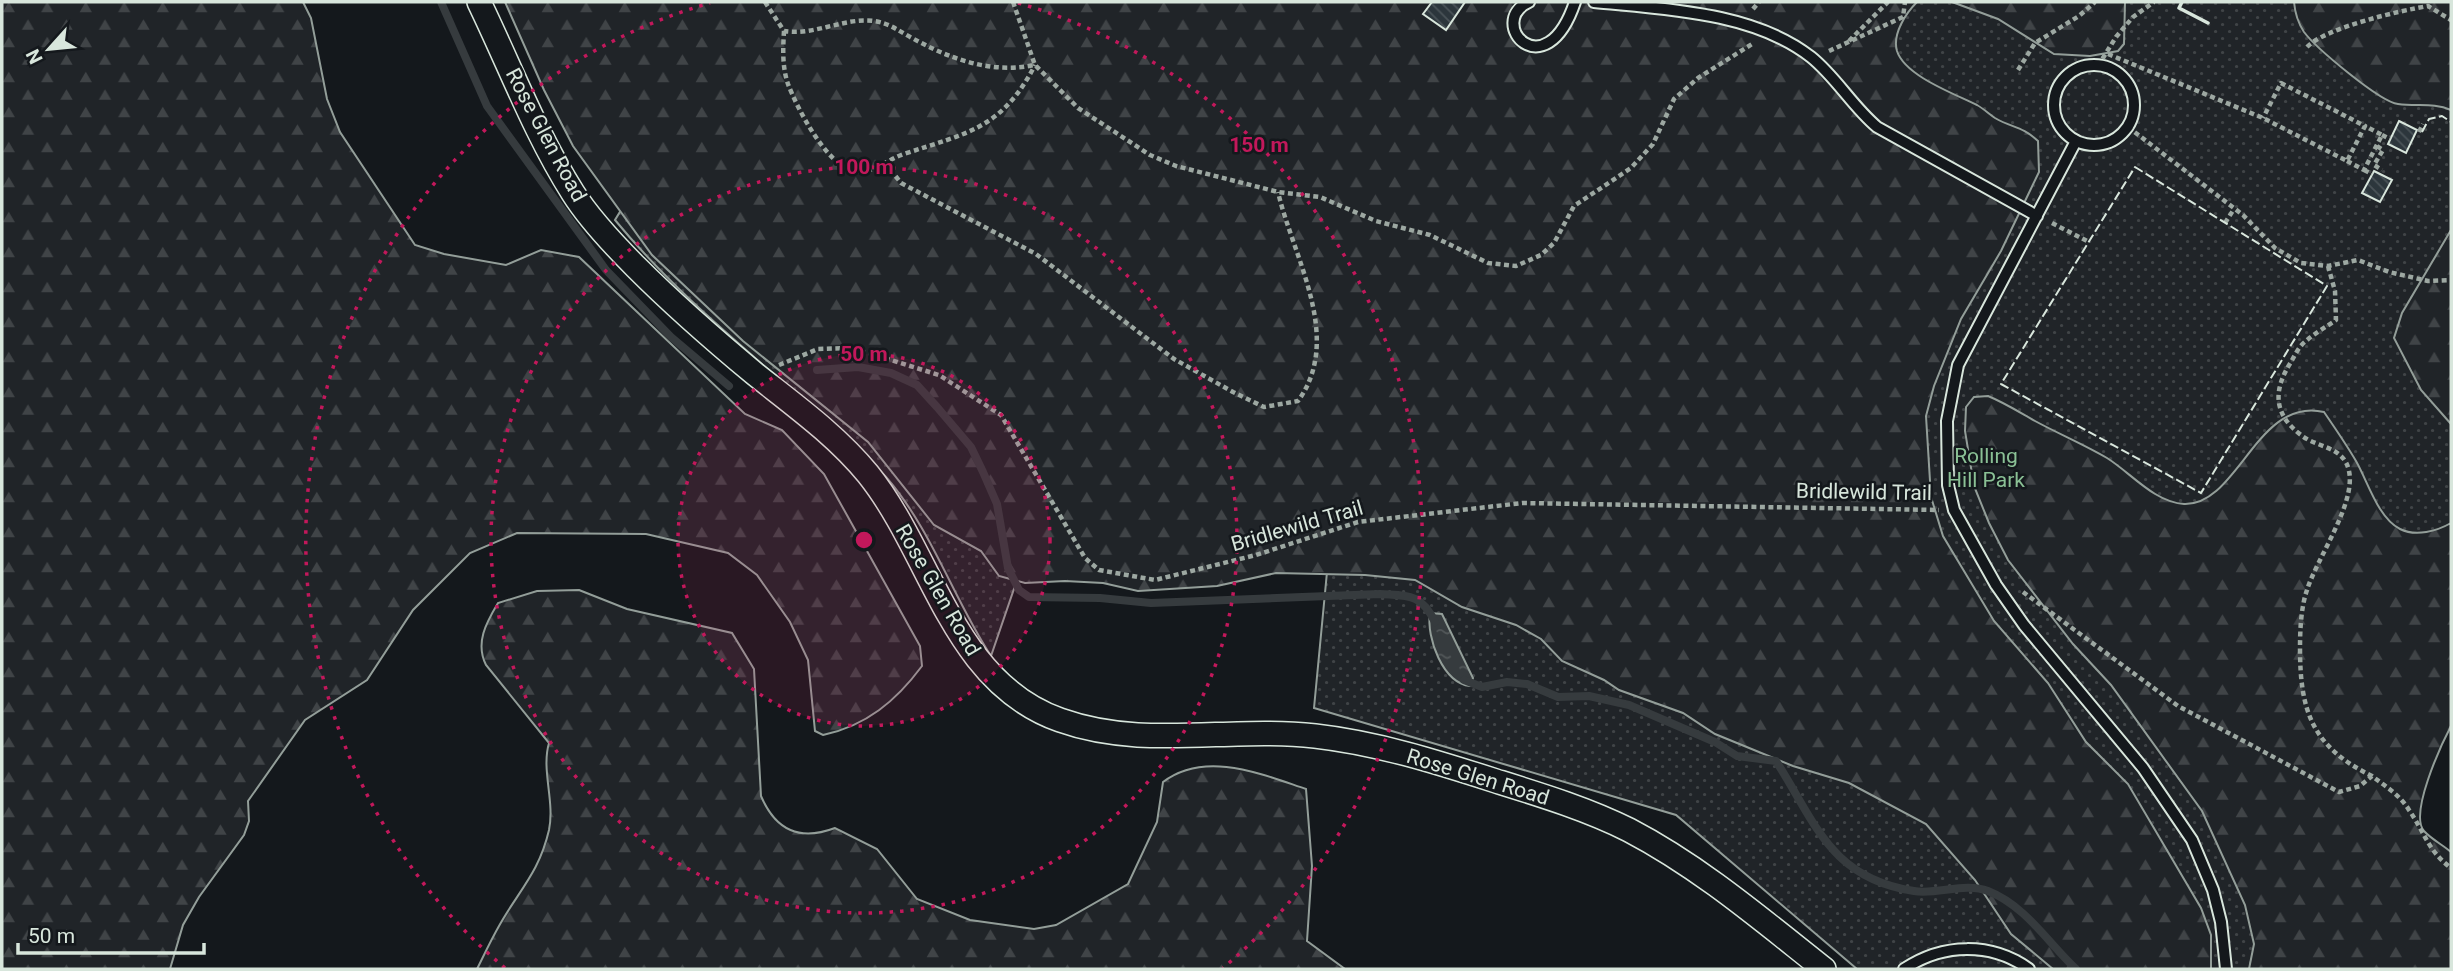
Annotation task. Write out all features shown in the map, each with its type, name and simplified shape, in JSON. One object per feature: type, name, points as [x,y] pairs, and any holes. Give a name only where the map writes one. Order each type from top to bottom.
[{"type":"street","name":"Rose Glen Road","points":[[479,2],[522,96],[574,196],[636,267],[758,376],[836,440],[868,475],[910,539],[961,637],[1000,687],[1025,704],[1060,720],[1116,734],[1167,738],[1271,733],[1315,736],[1385,749],[1535,793],[1628,830],[1667,852],[1709,879],[1824,969]]},
{"type":"lane","points":[[1529,2],[1515,14],[1513,28],[1519,40],[1531,47],[1545,46],[1558,38],[1568,23],[1575,2]]},
{"type":"lane","points":[[1594,2],[1728,21],[1792,43],[1812,58],[1877,127],[2037,215]]},
{"type":"lane","points":[[2085,66],[2098,66],[2122,77],[2130,88],[2133,115],[2127,127],[2120,136],[2099,145],[2076,141],[2064,133],[2057,121],[2056,94],[2072,72],[2085,66]]},
{"type":"lane","points":[[2076,141],[1958,365],[1950,395],[1945,455],[1954,510],[1996,585],[2024,625],[2143,768],[2192,840],[2216,901],[2226,969]]},
{"type":"lane","points":[[1904,969],[1941,951],[1962,948],[2001,954],[2029,969]]},
{"type":"path","points":[[765,2],[784,31],[783,52],[788,83],[807,123],[826,152],[851,171],[869,172],[901,155],[948,141],[991,120],[1019,96],[1035,65]]},
{"type":"path","points":[[1013,2],[1035,65],[1078,108],[1150,155],[1176,166],[1278,192],[1320,197],[1376,221],[1430,235],[1488,263],[1516,266],[1541,255],[1554,243],[1574,206],[1631,168],[1653,144],[1674,100],[1698,78],[1768,34]]},
{"type":"path","points":[[1847,43],[1888,2]]},
{"type":"path","points":[[1812,58],[1903,17],[1905,2]]},
{"type":"path","points":[[2018,69],[2035,43],[2080,16],[2095,2]]},
{"type":"path","points":[[2098,66],[2108,54],[2116,37],[2147,4],[2154,2]]},
{"type":"path","points":[[2307,47],[2315,39],[2332,32],[2405,10],[2428,6],[2451,20]]},
{"type":"path","points":[[784,31],[797,33],[870,20],[895,27],[960,61],[1014,69],[1035,65]]},
{"type":"path","points":[[2108,54],[2263,118],[2372,174]]},
{"type":"path","points":[[2263,118],[2281,83],[2390,139]]},
{"type":"path","points":[[2419,132],[2423,124]]},
{"type":"path","points":[[2347,161],[2365,126]]},
{"type":"path","points":[[2127,127],[2234,209],[2275,248],[2301,263],[2328,266],[2358,260],[2389,272],[2428,281],[2451,281]]},
{"type":"path","points":[[2364,170],[2382,135]]},
{"type":"path","points":[[2376,146],[2383,150],[2374,165],[2382,170]]},
{"type":"path","points":[[885,163],[901,183],[1036,254],[1174,359],[1264,407],[1298,401],[1309,386],[1316,361],[1318,333],[1278,192]]},
{"type":"path","points":[[2225,223],[2234,209]]},
{"type":"path","points":[[2037,215],[2089,242]]},
{"type":"path","points":[[2328,266],[2336,291],[2336,320],[2304,342],[2280,380],[2276,404],[2285,421],[2303,437],[2339,452],[2349,471],[2347,499],[2306,591],[2300,634],[2300,677],[2306,714],[2335,755],[2396,793],[2409,808],[2434,856],[2451,868]]},
{"type":"path","name":"Bridlewild Trail","points":[[758,376],[818,349],[852,348],[939,375],[1001,415],[1085,558],[1099,570],[1155,579],[1255,555],[1357,522],[1522,503],[1954,510]]},
{"type":"path","points":[[1996,585],[2008,584],[2040,603],[2178,706],[2319,782],[2339,792],[2348,792],[2372,776]]},
{"type":"green space","points":[[2,2],[303,2],[311,18],[327,99],[340,132],[415,245],[444,254],[506,265],[541,250],[579,257],[745,414],[782,430],[824,474],[920,646],[922,666],[902,690],[879,710],[853,725],[823,735],[815,731],[808,660],[790,622],[757,575],[728,553],[646,534],[517,533],[470,553],[413,610],[367,680],[305,720],[248,801],[249,821],[244,835],[199,897],[183,925],[170,969],[2,969]]},
{"type":"green space","name":"Rolling Hill Park","points":[[505,2],[1917,2],[1905,18],[1896,38],[1897,51],[1902,60],[1920,76],[2032,136],[2038,141],[2039,172],[2001,251],[1961,319],[1934,386],[1926,416],[1931,497],[1943,536],[1994,621],[2048,683],[2086,742],[2128,784],[2201,908],[2211,935],[2211,969],[2053,969],[2011,934],[1975,880],[1926,824],[1849,783],[1793,766],[1715,734],[1683,713],[1619,690],[1604,680],[1562,661],[1541,639],[1516,625],[1462,607],[1415,580],[1365,575],[1276,573],[1217,586],[1138,591],[1103,583],[1025,583],[999,576],[981,551],[934,525],[868,442],[743,341],[652,255],[573,146],[544,90]]},
{"type":"green space","name":"Rolling Hill Park","points":[[748,2],[2451,2],[2451,706],[2374,848],[2451,969],[1857,969],[1676,815],[1314,708],[1331,530],[1030,542],[991,656],[916,519],[886,477],[844,436],[681,291],[615,220]]},
{"type":"green space","points":[[1952,2],[2125,2],[2124,44],[2118,51],[2090,56],[2054,54],[1998,19]]},
{"type":"green space","points":[[2294,2],[2451,2],[2451,110],[2431,105],[2398,104],[2377,94],[2311,40],[2300,25]]},
{"type":"green space","points":[[2451,230],[2451,424],[2421,390],[2394,338],[2402,313]]},
{"type":"green space","points":[[1988,396],[2107,458],[2153,493],[2184,504],[2203,500],[2219,488],[2264,435],[2281,420],[2301,411],[2324,412],[2356,461],[2374,499],[2392,524],[2406,531],[2419,533],[2433,531],[2451,523],[2451,726],[2428,779],[2420,810],[2420,822],[2427,834],[2451,852],[2451,969],[2249,969],[2254,944],[2245,905],[2202,811],[2111,685],[2073,644],[2008,560],[1989,523],[1974,486],[1965,431],[1966,407],[1974,397]]},
{"type":"green space","points":[[579,590],[627,609],[732,633],[754,669],[761,796],[774,818],[790,830],[800,833],[822,832],[835,828],[877,849],[917,899],[970,920],[1034,929],[1056,925],[1128,884],[1157,822],[1163,782],[1179,772],[1197,767],[1233,768],[1306,789],[1312,866],[1307,941],[1345,969],[477,969],[540,858],[550,819],[546,764],[549,743],[486,665],[482,649],[483,633],[498,603],[537,591]]},
{"type":"water","points":[[1430,613],[1442,614],[1473,678],[1470,686],[1452,677],[1438,658],[1431,635]]},
{"type":"building","points":[[1432,2],[1465,2],[1446,30],[1423,14]]},
{"type":"building","points":[[2399,121],[2417,130],[2406,153],[2388,144]]},
{"type":"building","points":[[2374,171],[2392,180],[2380,202],[2362,193]]},
{"type":"waterway","points":[[441,2],[487,106],[606,270],[671,337],[729,386]]},
{"type":"waterway","points":[[817,370],[858,367],[891,373],[917,385],[971,447],[997,504],[1008,568],[1019,590],[1029,597],[1100,598],[1151,603],[1380,594],[1406,596],[1419,601],[1435,622]]},
{"type":"waterway","points":[[1464,680],[1482,687],[1507,682],[1527,684],[1558,697],[1589,696],[1629,705],[1715,742],[1737,756],[1776,761],[1815,826],[1844,861],[1863,874],[1886,884],[1914,891],[1961,888],[1988,891],[2025,915],[2076,969]]},
{"type":"fence","points":[[2422,132],[2429,119],[2442,116],[2451,122]]},
{"type":"fence","points":[[2135,167],[2327,286],[2201,493],[2001,384],[2135,167]]},
{"type":"wall","points":[[2182,2],[2179,8],[2208,23]]}]
